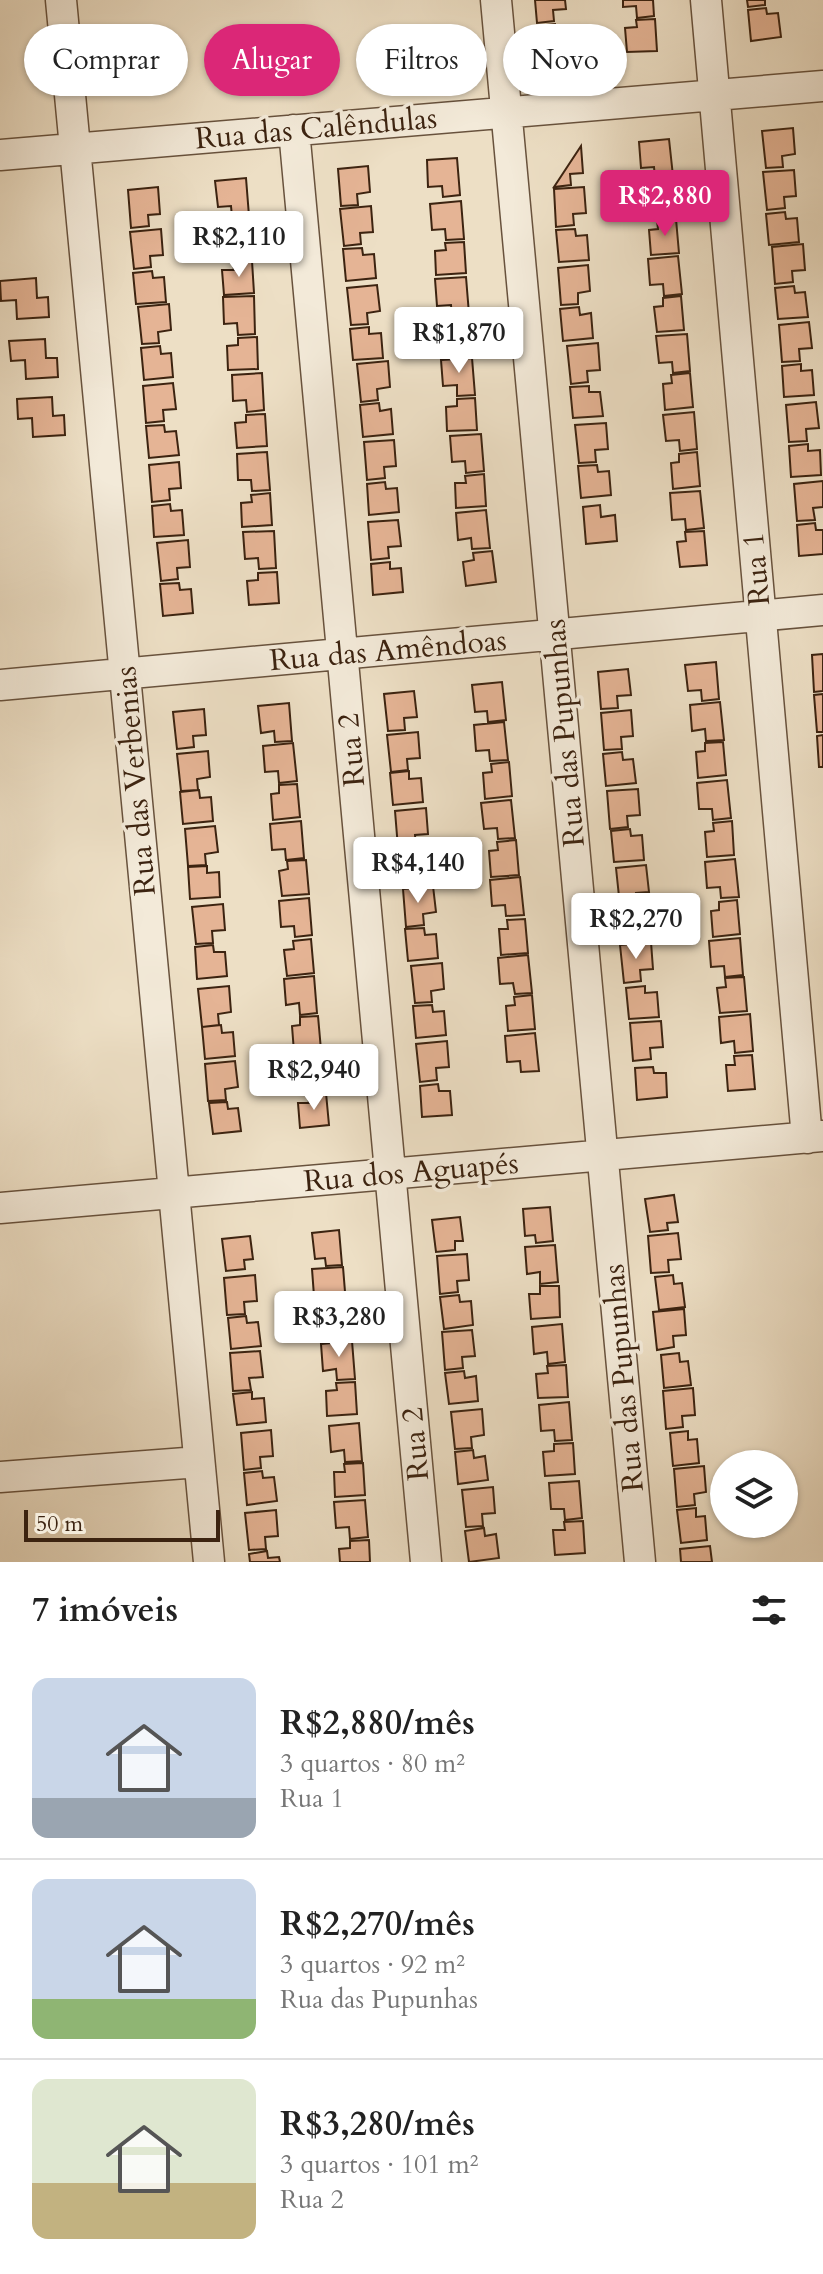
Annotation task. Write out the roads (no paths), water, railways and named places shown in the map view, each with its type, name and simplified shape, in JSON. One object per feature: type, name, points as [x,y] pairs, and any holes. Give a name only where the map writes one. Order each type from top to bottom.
[{"type":"street","name":"Rua das Verbenias","points":[[61,0],[209,1562]]},
{"type":"street","name":"Rua das Pupunhas","points":[[496,0],[640,1562]]},
{"type":"street","name":"Rua 1","points":[[706,0],[760,616],[815,1137]]},
{"type":"street","name":"Rua das Calêndulas","points":[[0,155],[823,86]]},
{"type":"street","name":"Rua 2","points":[[294,130],[426,1562]]},
{"type":"street","name":"Rua das Amêndoas","points":[[0,685],[823,610]]},
{"type":"street","name":"Rua dos Aguapés","points":[[0,1208],[815,1137]]},
{"type":"street","points":[[0,1477],[199,1462]]}]
